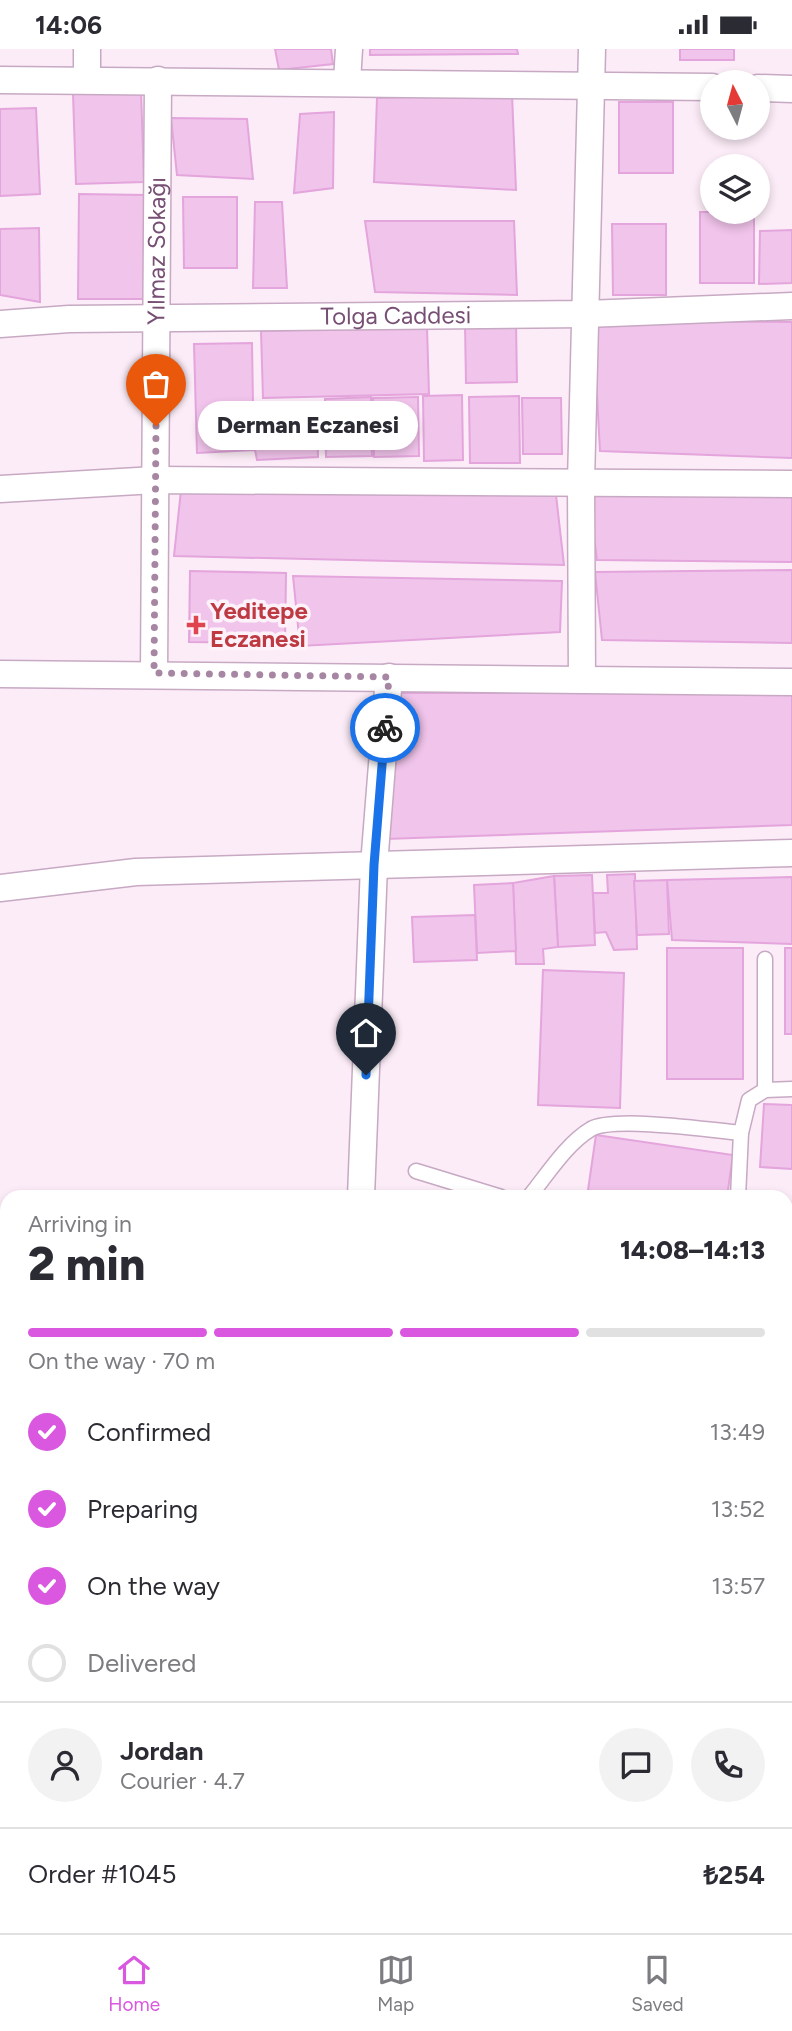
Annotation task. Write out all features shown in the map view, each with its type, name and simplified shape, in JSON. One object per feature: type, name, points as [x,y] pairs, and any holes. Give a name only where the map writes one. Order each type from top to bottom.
[{"type":"street","points":[[87,49],[87,80]]},
{"type":"street","points":[[347,81],[349,49]]},
{"type":"street","points":[[582,679],[581,482],[592,49]]},
{"type":"street","points":[[0,80],[347,81],[700,87]]},
{"type":"street","name":"Yılmaz Sokağı","points":[[154,673],[158,81]]},
{"type":"street","points":[[770,88],[792,89]]},
{"type":"street","name":"Tolga Caddesi","points":[[0,324],[69,319],[586,314],[792,306]]},
{"type":"street","points":[[0,489],[155,480],[792,484]]},
{"type":"street","points":[[0,674],[154,673],[792,682]]},
{"type":"street","points":[[361,1190],[374,865],[389,677]]},
{"type":"street","points":[[0,888],[136,872],[792,853]]},
{"type":"lane","points":[[765,959],[765,1090]]},
{"type":"lane","points":[[738,1190],[741,1133],[749,1100],[765,1090],[792,1089]]},
{"type":"lane","points":[[535,1190],[577,1139],[593,1128],[614,1125],[741,1133]]},
{"type":"lane","points":[[416,1171],[478,1190]]},
{"type":"building","points":[[275,49],[331,49],[333,64],[279,70]]},
{"type":"building","points":[[370,49],[517,49],[518,54],[370,55]]},
{"type":"building","points":[[680,49],[734,49],[734,60],[680,60]]},
{"type":"building","points":[[141,90],[144,182],[76,184],[73,93]]},
{"type":"building","points":[[512,94],[516,190],[374,182],[377,98]]},
{"type":"building","points":[[619,102],[673,102],[673,173],[619,173]]},
{"type":"building","points":[[36,108],[40,194],[0,196],[0,109]]},
{"type":"building","points":[[334,112],[333,188],[294,193],[300,114]]},
{"type":"building","points":[[171,118],[247,119],[253,179],[177,175]]},
{"type":"building","points":[[79,194],[146,195],[145,299],[78,299]]},
{"type":"building","points":[[183,197],[237,197],[237,268],[184,268]]},
{"type":"building","points":[[255,202],[282,202],[287,288],[253,288]]},
{"type":"building","points":[[365,221],[514,221],[517,295],[375,292]]},
{"type":"building","points":[[612,224],[666,224],[666,295],[613,295]]},
{"type":"building","points":[[700,224],[754,224],[754,283],[700,283]]},
{"type":"building","points":[[39,228],[40,302],[0,295],[0,229]]},
{"type":"building","points":[[792,230],[792,283],[759,284],[760,231]]},
{"type":"building","points":[[593,321],[792,322],[792,458],[600,451]]},
{"type":"building","points":[[516,323],[517,382],[466,383],[465,324]]},
{"type":"building","points":[[427,327],[429,394],[263,398],[261,331]]},
{"type":"building","points":[[252,343],[253,405],[266,405],[267,448],[274,447],[273,411],[286,410],[286,403],[317,402],[318,457],[257,460],[255,450],[197,453],[194,344]]},
{"type":"building","points":[[462,395],[463,460],[424,461],[423,396]]},
{"type":"building","points":[[519,396],[520,463],[470,463],[469,397]]},
{"type":"building","points":[[371,397],[372,456],[326,457],[325,399]]},
{"type":"building","points":[[418,397],[419,456],[374,457],[373,398]]},
{"type":"building","points":[[522,398],[561,398],[562,454],[523,454]]},
{"type":"building","points":[[588,488],[792,496],[792,562],[597,560]]},
{"type":"building","points":[[181,490],[556,495],[564,565],[174,556]]},
{"type":"building","points":[[792,570],[792,643],[602,640],[595,572]]},
{"type":"building","points":[[190,571],[286,573],[285,643],[189,642]]},
{"type":"building","points":[[293,576],[562,581],[560,632],[300,646]]},
{"type":"building","points":[[394,693],[792,693],[792,825],[386,839]]},
{"type":"building","points":[[635,874],[637,949],[614,950],[606,932],[595,933],[593,893],[608,893],[607,875]]},
{"type":"building","points":[[592,875],[595,945],[558,947],[554,876]]},
{"type":"building","points":[[554,876],[558,947],[543,949],[544,964],[516,964],[513,883]]},
{"type":"building","points":[[792,877],[792,944],[672,940],[667,880]]},
{"type":"building","points":[[667,880],[669,934],[637,935],[634,881]]},
{"type":"building","points":[[513,883],[516,951],[477,953],[474,885]]},
{"type":"building","points":[[475,915],[477,960],[414,962],[412,917]]},
{"type":"building","points":[[667,948],[743,948],[743,1079],[667,1079]]},
{"type":"building","points":[[785,948],[792,948],[792,1034],[785,1034]]},
{"type":"building","points":[[543,970],[624,973],[620,1108],[538,1105]]},
{"type":"building","points":[[764,1104],[792,1105],[792,1169],[760,1167]]},
{"type":"building","points":[[596,1135],[733,1155],[728,1190],[588,1190]]},
{"type":"way so far","points":[[156,426],[154,673],[389,677],[385,728]]},
{"type":"place","name":"Derman Eczanesi","points":[[156,426]]},
{"type":"place","name":"Yeditepe Eczanesi","points":[[196,625]]},
{"type":"route","points":[[366,1075],[374,865],[385,728]]}]
